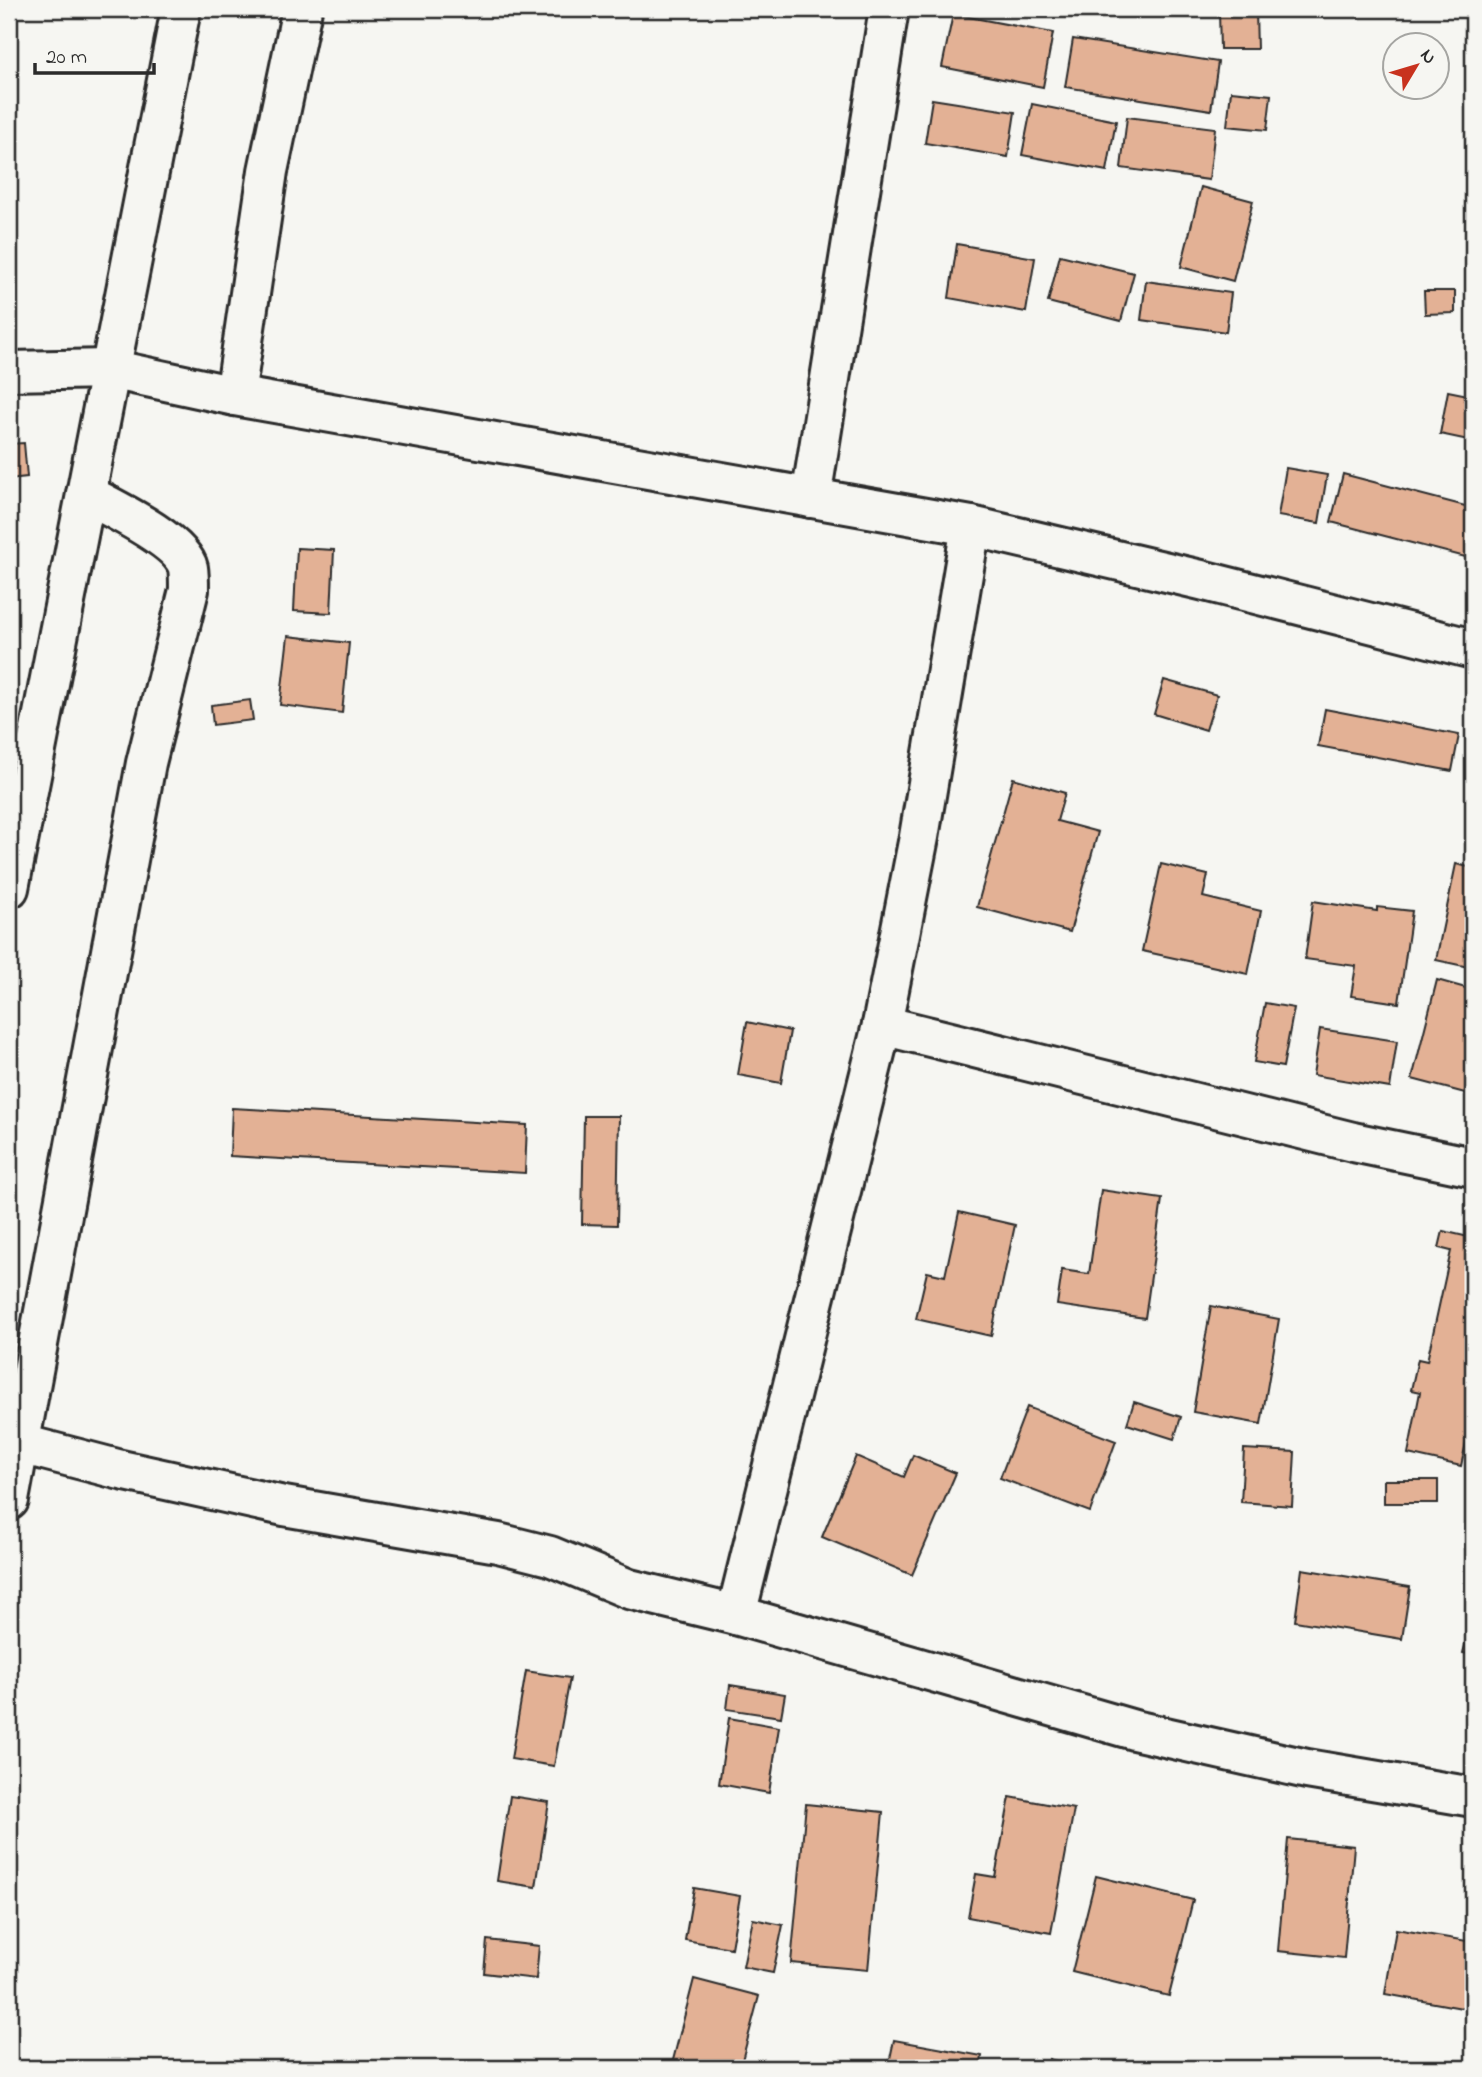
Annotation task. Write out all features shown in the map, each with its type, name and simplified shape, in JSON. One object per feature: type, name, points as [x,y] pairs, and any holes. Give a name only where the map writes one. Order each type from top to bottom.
[{"type":"main road","points":[[9,888],[181,9]]},
{"type":"main road","points":[[235,396],[268,171],[302,9]]},
{"type":"main road","points":[[811,498],[889,9]]},
{"type":"main road","points":[[9,371],[110,369],[235,396],[971,526],[1201,580],[1473,649]]},
{"type":"main road","points":[[9,1500],[146,763],[189,590],[188,566],[180,553],[153,531],[86,494]]},
{"type":"main road","points":[[736,1615],[882,1025],[919,837],[971,526]]},
{"type":"main road","points":[[882,1025],[1353,1142],[1473,1167]]},
{"type":"main road","points":[[21,1444],[121,1471],[284,1506],[498,1543],[550,1556],[629,1589],[736,1615],[1134,1730],[1307,1769],[1473,1797]]},
{"type":"building","points":[[1256,11],[1257,49],[1220,49],[1219,12]]},
{"type":"building","points":[[953,14],[1053,33],[1043,87],[942,67]]},
{"type":"building","points":[[1073,39],[1218,62],[1211,110],[1065,87]]},
{"type":"building","points":[[1231,91],[1271,95],[1267,130],[1227,126]]},
{"type":"building","points":[[932,99],[1015,112],[1008,157],[925,143]]},
{"type":"building","points":[[1032,104],[1116,121],[1107,171],[1022,155]]},
{"type":"building","points":[[1127,117],[1215,128],[1209,180],[1121,168]]},
{"type":"building","points":[[1201,187],[1253,201],[1233,281],[1181,267]]},
{"type":"building","points":[[957,244],[1035,258],[1026,312],[949,298]]},
{"type":"building","points":[[1060,255],[1134,273],[1121,321],[1048,302]]},
{"type":"building","points":[[1146,281],[1231,293],[1226,332],[1141,320]]},
{"type":"building","points":[[1424,291],[1455,291],[1455,313],[1425,314]]},
{"type":"building","points":[[1448,391],[1473,396],[1473,441],[1440,434]]},
{"type":"building","points":[[24,443],[27,477],[9,479],[9,444]]},
{"type":"building","points":[[1286,468],[1327,475],[1319,523],[1278,516]]},
{"type":"building","points":[[1343,474],[1473,508],[1473,559],[1331,522]]},
{"type":"building","points":[[297,548],[334,550],[331,613],[294,611]]},
{"type":"building","points":[[288,636],[349,643],[342,713],[280,705]]},
{"type":"building","points":[[1164,680],[1217,695],[1206,730],[1154,714]]},
{"type":"building","points":[[250,700],[253,720],[213,725],[211,705]]},
{"type":"building","points":[[1325,709],[1459,735],[1452,771],[1318,746]]},
{"type":"building","points":[[1013,778],[1065,793],[1057,821],[1098,832],[1070,932],[977,907]]},
{"type":"building","points":[[1161,864],[1208,875],[1203,897],[1261,911],[1248,974],[1142,951]]},
{"type":"building","points":[[1456,864],[1473,868],[1473,968],[1436,960]]},
{"type":"building","points":[[1313,901],[1377,911],[1377,907],[1412,911],[1399,1003],[1351,996],[1356,966],[1305,959]]},
{"type":"building","points":[[1437,980],[1473,990],[1473,1064],[1465,1093],[1412,1079]]},
{"type":"building","points":[[1265,1003],[1294,1008],[1283,1067],[1254,1062]]},
{"type":"building","points":[[747,1022],[790,1031],[781,1083],[738,1075]]},
{"type":"building","points":[[1320,1029],[1397,1041],[1390,1088],[1313,1075]]},
{"type":"building","points":[[232,1108],[527,1125],[525,1173],[230,1156]]},
{"type":"building","points":[[584,1116],[619,1116],[617,1225],[582,1224]]},
{"type":"building","points":[[1101,1190],[1162,1199],[1145,1318],[1057,1305],[1062,1270],[1089,1274]]},
{"type":"building","points":[[959,1212],[1015,1225],[991,1336],[916,1319],[927,1272],[945,1276]]},
{"type":"building","points":[[1443,1231],[1473,1238],[1473,1410],[1461,1466],[1408,1454],[1420,1392],[1411,1390],[1418,1359],[1427,1361],[1451,1251],[1439,1248]]},
{"type":"building","points":[[1211,1306],[1279,1319],[1261,1424],[1193,1412]]},
{"type":"building","points":[[1134,1402],[1181,1417],[1174,1439],[1127,1424]]},
{"type":"building","points":[[1027,1407],[1116,1441],[1090,1512],[1000,1478]]},
{"type":"building","points":[[1244,1449],[1295,1452],[1292,1506],[1241,1502]]},
{"type":"building","points":[[913,1455],[956,1473],[912,1575],[822,1537],[856,1456],[904,1477]]},
{"type":"building","points":[[1384,1480],[1438,1480],[1438,1503],[1384,1503]]},
{"type":"building","points":[[1473,1505],[1473,1550],[1466,1549]]},
{"type":"building","points":[[1302,1569],[1410,1587],[1402,1639],[1295,1621]]},
{"type":"building","points":[[1473,1616],[1473,1655],[1463,1653]]},
{"type":"building","points":[[526,1671],[570,1678],[554,1766],[511,1759]]},
{"type":"building","points":[[730,1685],[785,1694],[781,1717],[727,1709]]},
{"type":"building","points":[[729,1718],[779,1727],[769,1793],[719,1784]]},
{"type":"building","points":[[510,1796],[549,1802],[536,1887],[497,1881]]},
{"type":"building","points":[[1010,1797],[1074,1809],[1051,1933],[968,1917],[976,1874],[995,1877]]},
{"type":"building","points":[[806,1804],[883,1812],[868,1970],[791,1963]]},
{"type":"building","points":[[1288,1839],[1354,1846],[1344,1958],[1278,1951]]},
{"type":"building","points":[[1096,1876],[1193,1900],[1169,1996],[1072,1972]]},
{"type":"building","points":[[694,1888],[740,1896],[731,1948],[685,1940]]},
{"type":"building","points":[[753,1919],[783,1925],[773,1973],[743,1967]]},
{"type":"building","points":[[1396,1929],[1473,1942],[1473,2010],[1385,1994]]},
{"type":"building","points":[[487,1940],[539,1946],[536,1979],[484,1973]]},
{"type":"building","points":[[694,1979],[759,1996],[740,2068],[671,2068]]},
{"type":"building","points":[[894,2040],[982,2056],[980,2068],[888,2068]]},
{"type":"building","points":[[1049,2059],[1082,2068],[1046,2068]]}]
